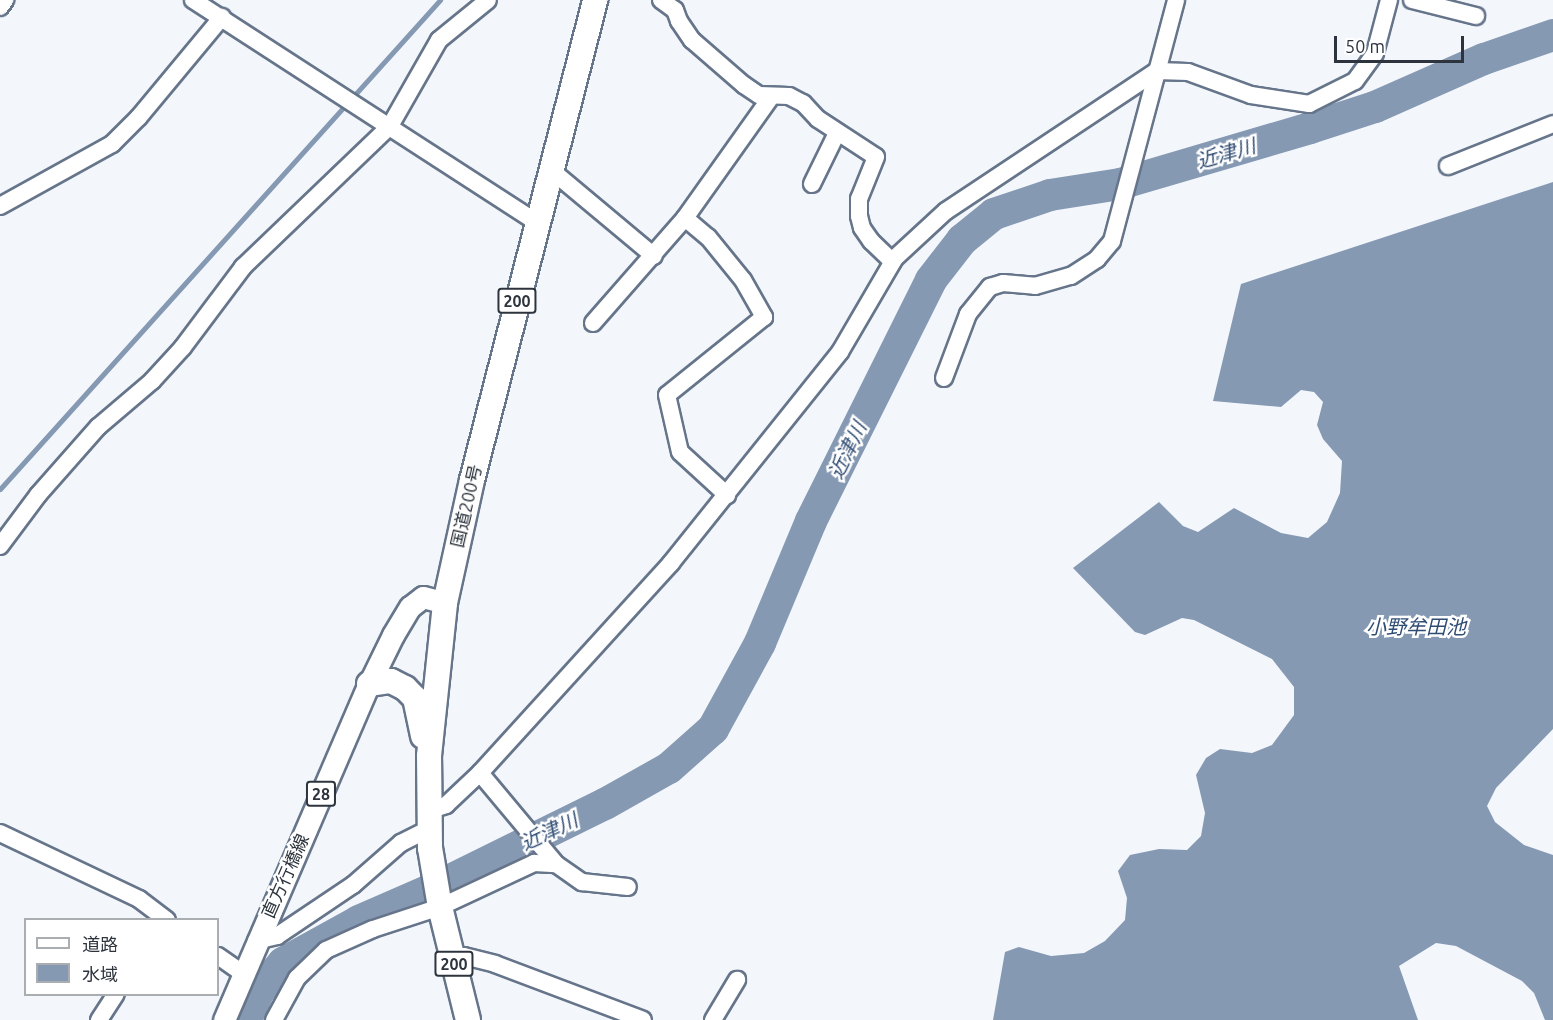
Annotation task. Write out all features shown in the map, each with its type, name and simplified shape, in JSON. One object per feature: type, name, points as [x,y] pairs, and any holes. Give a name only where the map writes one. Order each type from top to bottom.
[{"type":"highway","name":"国道200号","points":[[468,1020],[440,907],[430,829],[429,756],[445,603],[472,480],[536,222],[595,0]]},
{"type":"highway","points":[[369,684],[391,681],[405,688],[415,698],[429,756]]},
{"type":"main road","name":"直方行橋線","points":[[224,1020],[242,973],[369,684],[410,607],[423,597],[445,603]]},
{"type":"street","points":[[0,7],[5,0]]},
{"type":"street","points":[[193,0],[536,222]]},
{"type":"street","points":[[0,546],[38,495],[98,427],[152,381],[183,347],[243,267],[390,126],[439,40],[488,0]]},
{"type":"street","points":[[661,0],[675,10],[679,21],[692,40],[744,85],[759,95],[789,96],[803,103],[818,119],[876,157],[859,199],[859,216],[862,228],[871,241],[893,262]]},
{"type":"street","points":[[944,378],[968,314],[990,287],[1003,283],[1035,286],[1071,276],[1097,259],[1112,241],[1176,0]]},
{"type":"street","points":[[256,941],[277,936],[353,885],[401,843],[430,829],[446,805],[480,773],[663,572],[840,352],[893,262],[946,211],[1157,71],[1188,72],[1251,95],[1309,104],[1356,81],[1375,53],[1389,0]]},
{"type":"street","points":[[1412,0],[1476,16]]},
{"type":"street","points":[[0,206],[112,144],[139,117],[222,17]]},
{"type":"street","points":[[593,323],[685,218],[771,97]]},
{"type":"street","points":[[1448,166],[1553,124]]},
{"type":"street","points":[[812,184],[837,133]]},
{"type":"street","points":[[551,170],[654,256]]},
{"type":"street","points":[[685,218],[708,237],[743,280],[764,317],[667,394],[680,452],[727,495]]},
{"type":"street","points":[[480,773],[551,859],[582,882],[628,886]]},
{"type":"street","points":[[0,833],[139,899],[164,918]]},
{"type":"street","points":[[274,1020],[297,978],[326,950],[373,929],[440,907],[534,863],[551,859]]},
{"type":"street","points":[[453,961],[464,956],[495,964],[643,1020]]},
{"type":"street","points":[[219,957],[242,973]]},
{"type":"street","points":[[713,1020],[737,980]]},
{"type":"street","points":[[99,1020],[115,996]]},
{"type":"water","name":"小野牟田池","points":[[1553,182],[1553,729],[1496,788],[1487,806],[1495,822],[1524,845],[1553,855],[1553,1020],[1545,1020],[1534,993],[1522,981],[1456,946],[1436,943],[1399,966],[1418,1020],[993,1020],[1005,952],[1019,947],[1051,956],[1084,953],[1105,941],[1125,920],[1127,898],[1118,871],[1130,855],[1159,849],[1187,850],[1201,836],[1205,813],[1196,775],[1206,758],[1220,749],[1252,753],[1272,745],[1294,715],[1294,687],[1272,659],[1194,620],[1182,618],[1145,635],[1135,632],[1073,568],[1159,502],[1183,526],[1198,532],[1234,508],[1281,533],[1308,538],[1327,522],[1340,493],[1342,461],[1323,439],[1317,425],[1323,402],[1314,392],[1301,390],[1281,407],[1213,401],[1241,284]]},
{"type":"waterway","points":[[0,489],[440,0]]},
{"type":"waterway","name":"近津川","points":[[246,1020],[259,991],[283,963],[359,921],[434,888],[605,804],[669,768],[713,729],[760,643],[811,521],[931,280],[962,240],[994,214],[1050,195],[1120,184],[1310,128],[1375,107],[1484,59],[1553,35]]}]
